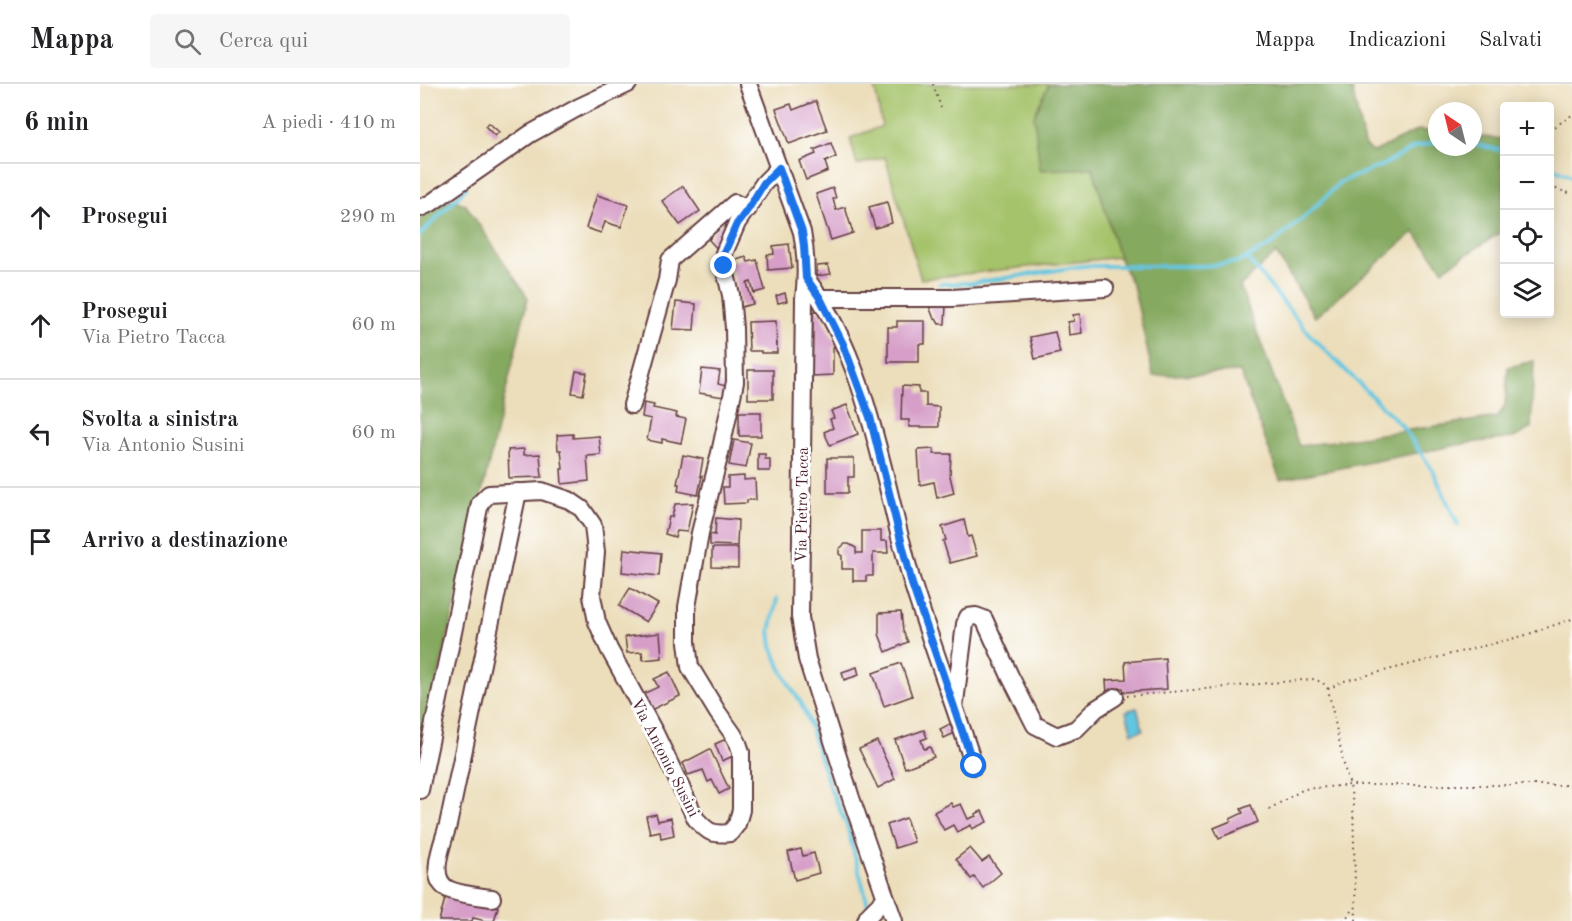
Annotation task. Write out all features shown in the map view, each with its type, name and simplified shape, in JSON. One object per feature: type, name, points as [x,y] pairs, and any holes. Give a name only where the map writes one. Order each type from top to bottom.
[{"type":"street","points":[[420,208],[431,203],[530,134],[628,84]]},
{"type":"street","name":"Via Pietro Tacca","points":[[748,84],[802,232],[804,246],[806,278],[800,617],[807,659],[851,798],[894,921]]},
{"type":"street","name":"Via Antonio Susini","points":[[420,790],[480,503],[489,494],[542,491],[569,500],[582,509],[593,525],[596,552],[592,596],[597,622],[609,649],[655,733],[696,819],[706,830],[719,834],[730,833],[737,824],[741,810],[741,752],[733,734],[690,667],[687,607],[700,533],[735,382],[734,317],[724,266],[724,253],[737,224],[764,183],[779,168]]},
{"type":"street","points":[[632,405],[667,280],[669,260],[735,202],[748,209]]},
{"type":"street","points":[[806,278],[820,298],[843,344],[870,417],[912,584],[974,766]]},
{"type":"street","points":[[820,298],[952,298],[1105,288]]},
{"type":"street","points":[[492,898],[450,890],[441,884],[437,866],[448,825],[518,492]]},
{"type":"street","points":[[955,706],[965,624],[968,617],[976,616],[984,619],[1035,725],[1057,736],[1076,729],[1096,709],[1115,697]]},
{"type":"street","points":[[867,921],[868,916],[886,898]]},
{"type":"path","points":[[933,84],[941,108]]},
{"type":"path","points":[[1554,127],[1572,115]]},
{"type":"path","points":[[1554,188],[1572,194]]},
{"type":"path","points":[[1328,689],[1344,681],[1523,636],[1572,619]]},
{"type":"path","points":[[1115,697],[1314,679],[1323,683],[1328,689],[1353,805],[1356,921]]},
{"type":"path","points":[[1269,809],[1304,789],[1350,785],[1572,786]]},
{"type":"path","points":[[1343,921],[1356,907]]},
{"type":"green space","points":[[874,84],[1049,84],[1034,116],[1093,168],[1119,257],[921,279],[885,157],[857,165],[850,138],[882,126]]},
{"type":"green space","points":[[1049,84],[1351,84],[1364,144],[1373,152],[1418,130],[1428,131],[1428,156],[1482,156],[1482,137],[1500,139],[1500,233],[1443,270],[1414,232],[1315,317],[1276,253],[1240,286],[1299,446],[1498,417],[1505,405],[1508,367],[1534,361],[1531,428],[1514,438],[1468,443],[1280,480],[1240,372],[1153,376],[1134,289],[1119,257],[1093,168],[1040,170],[1034,116]]},
{"type":"green space","points":[[451,198],[466,205],[528,298],[420,746],[420,215]]},
{"type":"water","points":[[1137,708],[1143,730],[1132,733],[1126,711]]},
{"type":"building","points":[[816,101],[827,130],[789,144],[776,109],[791,104],[793,110]]},
{"type":"building","points":[[489,123],[499,132],[495,136],[485,126]]},
{"type":"building","points":[[831,143],[836,157],[825,162],[828,171],[806,180],[799,161],[816,154],[814,150]]},
{"type":"building","points":[[683,186],[700,211],[680,225],[662,201]]},
{"type":"building","points":[[833,188],[836,210],[845,207],[853,233],[831,240],[816,194]]},
{"type":"building","points":[[597,195],[629,205],[621,227],[605,222],[601,233],[586,228]]},
{"type":"building","points":[[887,202],[892,223],[875,228],[869,207]]},
{"type":"building","points":[[726,220],[731,226],[718,250],[709,240],[714,230]]},
{"type":"building","points":[[789,244],[792,268],[768,270],[767,255],[774,254],[773,246]]},
{"type":"building","points":[[746,257],[748,262],[757,260],[765,290],[754,293],[751,282],[747,283],[753,304],[741,307],[730,262]]},
{"type":"building","points":[[828,265],[831,274],[817,276],[817,266]]},
{"type":"building","points":[[785,293],[787,301],[778,303],[776,296]]},
{"type":"building","points":[[676,302],[696,304],[694,330],[673,329]]},
{"type":"building","points":[[946,305],[945,324],[939,324],[934,319],[929,306]]},
{"type":"building","points":[[818,310],[837,346],[833,347],[833,375],[812,376],[813,312]]},
{"type":"building","points":[[1080,314],[1082,333],[1069,335],[1068,322],[1074,321],[1073,315]]},
{"type":"building","points":[[776,321],[777,353],[749,351],[748,322]]},
{"type":"building","points":[[897,321],[925,321],[925,344],[919,344],[919,362],[888,362],[888,327],[897,327]]},
{"type":"building","points":[[1055,332],[1060,353],[1035,359],[1030,337]]},
{"type":"building","points":[[702,369],[720,371],[718,384],[726,386],[724,397],[699,393]]},
{"type":"building","points":[[748,370],[773,370],[773,399],[748,399]]},
{"type":"building","points":[[576,371],[587,373],[583,395],[572,393]]},
{"type":"building","points":[[902,386],[919,387],[919,393],[926,393],[926,406],[939,407],[939,427],[909,427],[909,420],[901,420]]},
{"type":"building","points":[[644,403],[654,405],[653,408],[677,413],[676,417],[686,419],[681,443],[662,439],[662,443],[647,440],[651,419],[642,417]]},
{"type":"building","points":[[847,405],[858,434],[830,445],[824,432],[833,428],[830,419],[834,418],[831,411]]},
{"type":"building","points":[[739,412],[761,412],[761,436],[739,436]]},
{"type":"building","points":[[573,434],[573,438],[599,436],[601,455],[587,456],[589,481],[562,484],[561,469],[563,469],[557,435]]},
{"type":"building","points":[[734,440],[751,443],[746,468],[729,465]]},
{"type":"building","points":[[524,449],[524,455],[540,454],[542,477],[509,478],[508,450]]},
{"type":"building","points":[[934,449],[934,454],[951,454],[950,476],[954,493],[937,498],[934,482],[920,485],[918,450]]},
{"type":"building","points":[[758,454],[765,454],[765,459],[770,459],[770,471],[758,471]]},
{"type":"building","points":[[683,455],[703,459],[698,495],[678,491],[679,484],[677,484]]},
{"type":"building","points":[[827,458],[854,458],[854,477],[848,477],[848,493],[827,493]]},
{"type":"building","points":[[744,476],[744,480],[755,479],[756,500],[747,500],[747,503],[724,504],[723,487],[728,487],[728,477]]},
{"type":"building","points":[[693,503],[687,532],[677,531],[675,537],[665,534],[675,504]]},
{"type":"building","points":[[716,518],[738,520],[737,546],[710,545],[710,534],[715,535]]},
{"type":"building","points":[[964,520],[968,537],[971,536],[977,556],[950,563],[943,541],[946,540],[942,527]]},
{"type":"building","points":[[862,531],[881,531],[881,541],[887,541],[888,553],[873,553],[873,576],[866,576],[866,581],[853,581],[853,569],[842,569],[842,556],[839,554],[839,549],[849,544],[856,548],[856,553],[862,553]]},
{"type":"building","points":[[712,548],[738,548],[738,568],[712,567]]},
{"type":"building","points":[[624,549],[661,553],[659,576],[622,572]]},
{"type":"building","points":[[630,588],[658,604],[646,622],[619,606]]},
{"type":"building","points":[[901,612],[903,631],[908,642],[886,652],[879,634],[879,613]]},
{"type":"building","points":[[660,633],[662,658],[643,660],[642,652],[627,653],[625,637]]},
{"type":"building","points":[[1165,658],[1167,689],[1124,692],[1123,688],[1119,688],[1119,693],[1107,694],[1106,680],[1126,679],[1125,662]]},
{"type":"building","points":[[901,663],[912,696],[884,706],[873,673]]},
{"type":"building","points":[[857,667],[859,675],[844,680],[842,672]]},
{"type":"building","points":[[669,672],[680,696],[651,710],[643,694],[658,687],[654,679]]},
{"type":"building","points":[[950,724],[955,733],[944,738],[940,729]]},
{"type":"building","points":[[924,730],[927,738],[921,740],[924,749],[930,747],[934,757],[905,768],[895,740]]},
{"type":"building","points":[[726,739],[733,756],[722,761],[715,744]]},
{"type":"building","points":[[877,741],[895,779],[878,788],[859,749]]},
{"type":"building","points":[[710,749],[729,789],[719,794],[712,780],[708,782],[703,770],[688,775],[683,763]]},
{"type":"building","points":[[951,803],[953,807],[961,804],[968,819],[982,811],[987,822],[972,829],[971,825],[957,832],[953,825],[944,830],[934,812]]},
{"type":"building","points":[[1251,805],[1258,822],[1219,838],[1214,828],[1231,821],[1230,819],[1243,813],[1241,809]]},
{"type":"building","points":[[656,814],[658,821],[671,818],[674,835],[661,838],[660,831],[650,833],[646,816]]},
{"type":"building","points":[[906,818],[914,842],[895,848],[887,825]]},
{"type":"building","points":[[970,848],[982,862],[989,857],[1001,873],[983,888],[974,877],[971,879],[956,859]]},
{"type":"building","points":[[801,849],[803,856],[814,853],[819,873],[795,880],[788,852]]},
{"type":"building","points":[[446,895],[498,907],[494,921],[473,918],[472,921],[439,921]]},
{"type":"waterway","points":[[940,284],[973,283],[1083,266],[1204,266],[1239,262],[1271,245],[1311,211],[1340,182],[1381,166],[1415,147],[1428,144]]},
{"type":"waterway","points":[[1482,146],[1500,150]]},
{"type":"waterway","points":[[1554,169],[1572,176]]},
{"type":"waterway","points":[[420,235],[466,188]]},
{"type":"waterway","points":[[1247,258],[1311,336],[1403,427],[1433,471],[1458,525]]},
{"type":"waterway","points":[[777,599],[770,631],[772,646],[780,667],[807,717],[830,788],[847,826],[869,909]]},
{"type":"route","points":[[724,266],[724,253],[737,224],[764,183],[779,168],[802,232],[806,278],[820,298],[843,344],[870,417],[912,584],[974,766]]}]
